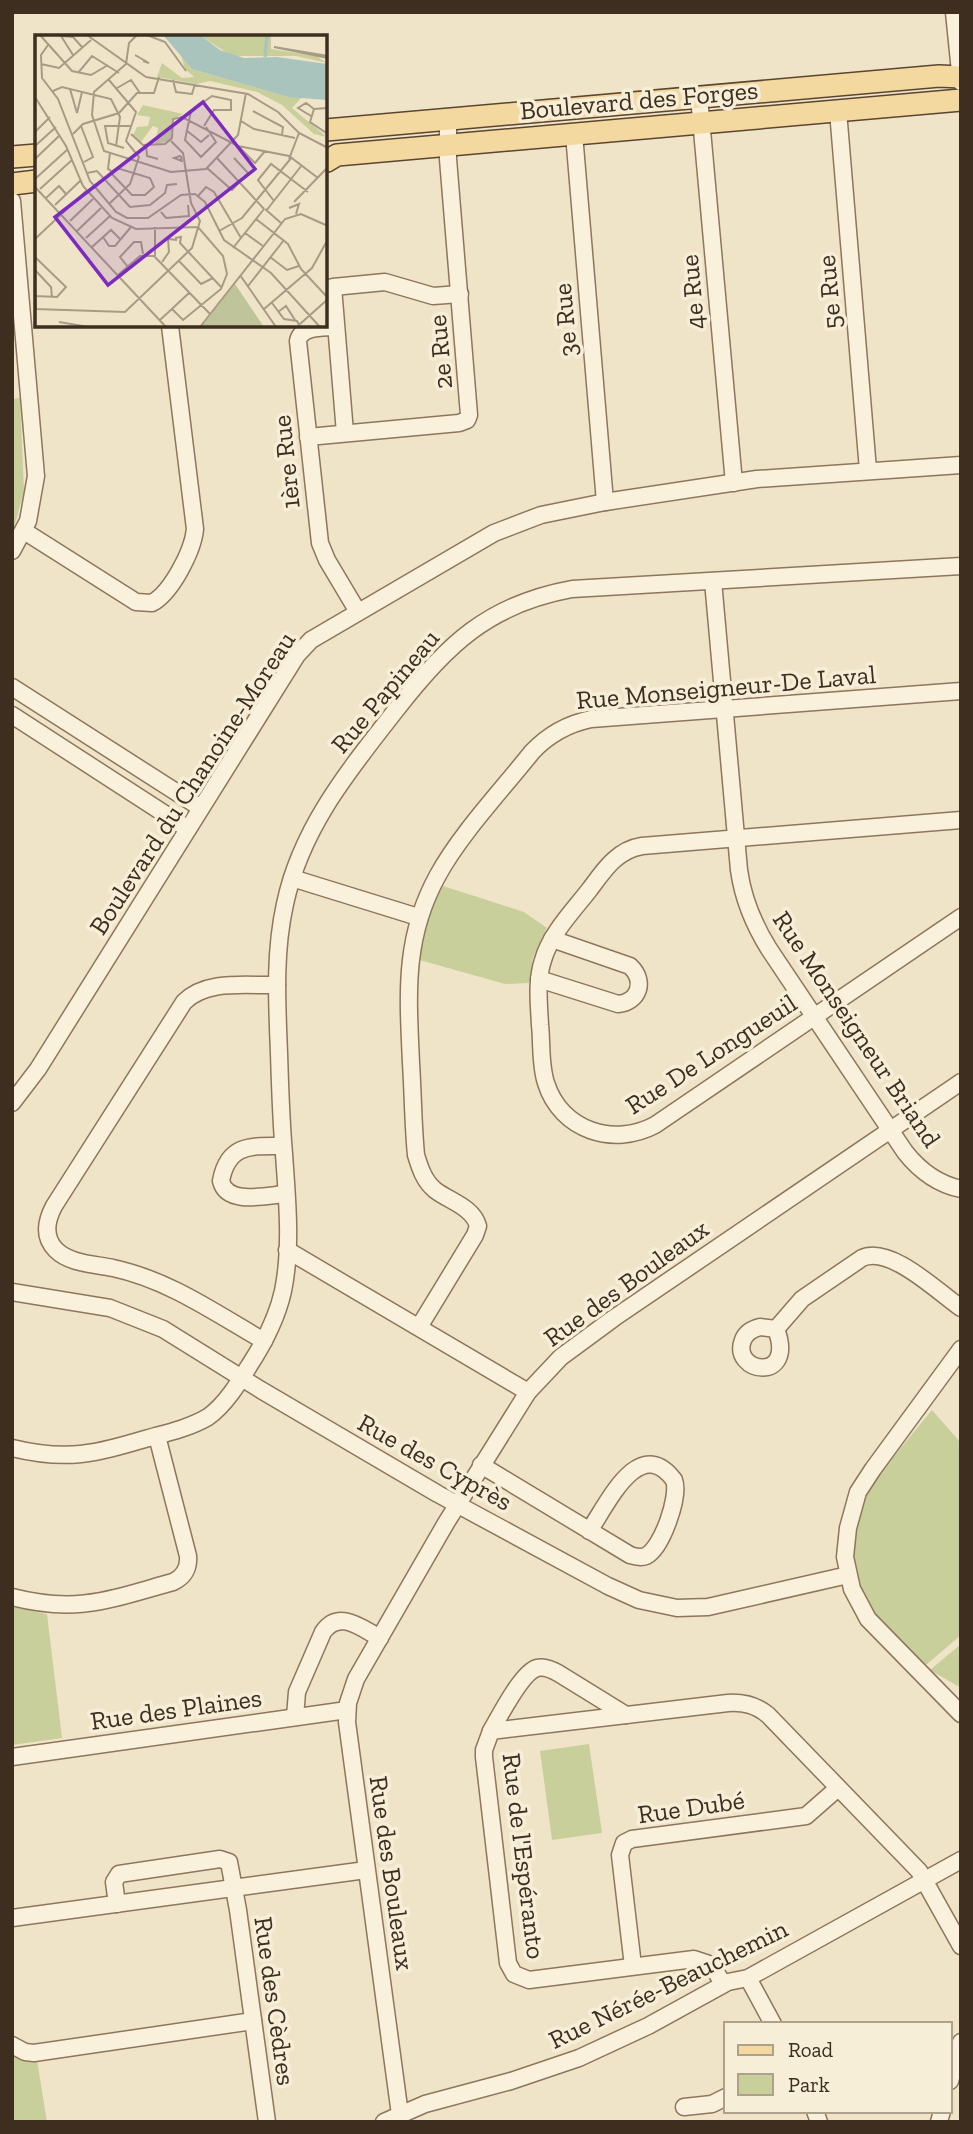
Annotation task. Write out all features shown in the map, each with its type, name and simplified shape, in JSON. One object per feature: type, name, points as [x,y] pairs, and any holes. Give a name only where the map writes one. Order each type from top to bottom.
[{"type":"main road","name":"Boulevard des Forges","points":[[327,130],[939,76],[961,79]]},
{"type":"main road","name":"Boulevard des Forges","points":[[327,161],[337,155],[961,100]]},
{"type":"main road","points":[[12,157],[35,155]]},
{"type":"main road","points":[[12,184],[35,181]]},
{"type":"street","points":[[954,12],[961,79]]},
{"type":"street","name":"4e Rue","points":[[699,97],[734,483]]},
{"type":"street","name":"5e Rue","points":[[838,111],[868,470]]},
{"type":"street","name":"2e Rue","points":[[308,437],[459,423],[468,417],[470,410],[448,119]]},
{"type":"street","name":"3e Rue","points":[[574,134],[606,502]]},
{"type":"street","points":[[12,201],[29,306],[36,476],[24,531],[12,551]]},
{"type":"street","points":[[345,433],[332,291],[335,286],[385,282],[436,296],[460,294]]},
{"type":"street","points":[[24,531],[136,601],[152,603],[163,594],[188,555],[195,529],[170,327]]},
{"type":"street","name":"1ère Rue","points":[[335,327],[304,331],[298,338],[320,543],[327,561],[358,612]]},
{"type":"street","name":"Boulevard du Chanoine-Moreau","points":[[12,1103],[38,1069],[302,649],[317,636],[512,525],[541,515],[606,502],[734,483],[868,470],[961,465]]},
{"type":"street","name":"Rue Papineau","points":[[12,1448],[44,1455],[80,1455],[179,1430],[207,1417],[219,1407],[242,1378],[264,1341],[281,1300],[287,1250],[277,985],[280,928],[292,878],[316,819],[343,778],[432,666],[478,625],[502,611],[551,593],[591,587],[961,566]]},
{"type":"street","name":"Rue Monseigneur Briand","points":[[713,581],[735,838],[742,887],[753,919],[769,949],[905,1152],[926,1174],[945,1185],[961,1189]]},
{"type":"street","points":[[12,687],[201,808]]},
{"type":"street","name":"Rue Monseigneur-De Laval","points":[[418,1327],[478,1226],[473,1215],[429,1184],[416,1155],[409,986],[410,959],[418,917],[438,874],[451,854],[532,752],[546,738],[567,725],[591,719],[961,691]]},
{"type":"street","points":[[12,715],[188,829]]},
{"type":"street","points":[[72,754],[85,734]]},
{"type":"street","name":"Rue De Longueuil","points":[[961,820],[642,846],[627,850],[613,860],[602,873],[552,939],[542,960],[539,979],[543,1070],[550,1093],[560,1108],[577,1124],[612,1136],[633,1135],[655,1125],[961,917]]},
{"type":"street","points":[[292,878],[418,917]]},
{"type":"street","points":[[539,979],[618,1004],[630,1001],[638,990],[638,977],[630,966],[552,939]]},
{"type":"street","points":[[264,1341],[192,1299],[151,1279],[66,1257],[52,1245],[47,1227],[54,1206],[184,1002],[197,993],[212,988],[277,985]]},
{"type":"street","name":"Rue des Bouleaux","points":[[401,2118],[346,1710],[356,1679],[481,1465],[528,1391],[561,1357],[592,1333],[961,1082]]},
{"type":"street","points":[[283,1146],[251,1146],[239,1150],[229,1160],[221,1181],[225,1191],[233,1196],[286,1194]]},
{"type":"street","points":[[287,1250],[528,1391]]},
{"type":"street","points":[[776,1329],[802,1299],[862,1258],[872,1255],[882,1256],[900,1264],[961,1308]]},
{"type":"street","name":"Rue des Cyprès","points":[[12,1292],[93,1304],[124,1312],[163,1329],[368,1454],[458,1504],[616,1590],[662,1606],[716,1606],[848,1575]]},
{"type":"street","points":[[961,1349],[858,1492],[846,1544],[848,1575],[857,1601],[868,1619],[961,1714]]},
{"type":"street","points":[[12,1597],[51,1605],[87,1605],[180,1578],[187,1568],[188,1556],[157,1436]]},
{"type":"street","points":[[481,1465],[589,1531],[639,1558],[647,1556],[658,1542],[670,1517],[677,1493],[674,1480],[667,1472],[653,1465],[635,1468],[626,1476],[589,1531]]},
{"type":"street","points":[[295,1717],[297,1692],[328,1625],[340,1620],[348,1621],[380,1638]]},
{"type":"street","name":"Rue de l'Espéranto","points":[[626,1715],[558,1673],[537,1668],[526,1676],[491,1731],[484,1756],[508,1963],[511,1971],[520,1979],[529,1980],[694,1959],[712,1965],[723,1984]]},
{"type":"street","name":"Rue de l'Espéranto","points":[[491,1731],[727,1703],[750,1704],[768,1715],[919,1871],[961,1946]]},
{"type":"street","name":"Rue des Plaines","points":[[12,1757],[346,1710]]},
{"type":"street","name":"Rue Dubé","points":[[633,1966],[620,1854],[624,1843],[632,1839],[806,1816],[838,1788]]},
{"type":"street","points":[[117,1904],[114,1882],[119,1874],[209,1860],[223,1859],[229,1862],[235,1887]]},
{"type":"street","name":"Rue Nérée-Beauchemin","points":[[384,2122],[401,2118],[425,2104],[511,2081],[579,2058],[648,2026],[723,1984],[748,1978],[961,1860]]},
{"type":"street","points":[[12,1918],[366,1870]]},
{"type":"street","name":"Rue des Cèdres","points":[[235,1887],[267,2122]]},
{"type":"street","points":[[748,1978],[772,2022]]},
{"type":"street","points":[[12,2045],[29,2053],[253,2021]]},
{"type":"street","points":[[952,2074],[961,2042]]},
{"type":"street","points":[[684,2107],[712,2104],[724,2098]]},
{"type":"green space","points":[[20,398],[24,491],[12,535],[12,399]]},
{"type":"green space","points":[[440,885],[524,912],[547,928],[533,957],[529,983],[505,984],[416,959],[419,939]]},
{"type":"green space","points":[[932,1410],[961,1443],[961,1635],[920,1670],[877,1629],[843,1573],[852,1507]]},
{"type":"green space","points":[[12,1607],[47,1614],[62,1738],[12,1745]]},
{"type":"green space","points":[[961,1644],[961,1688],[930,1670]]},
{"type":"green space","points":[[589,1744],[602,1833],[552,1840],[540,1751]]},
{"type":"green space","points":[[12,2056],[27,2061],[37,2060],[47,2122],[12,2122]]}]
